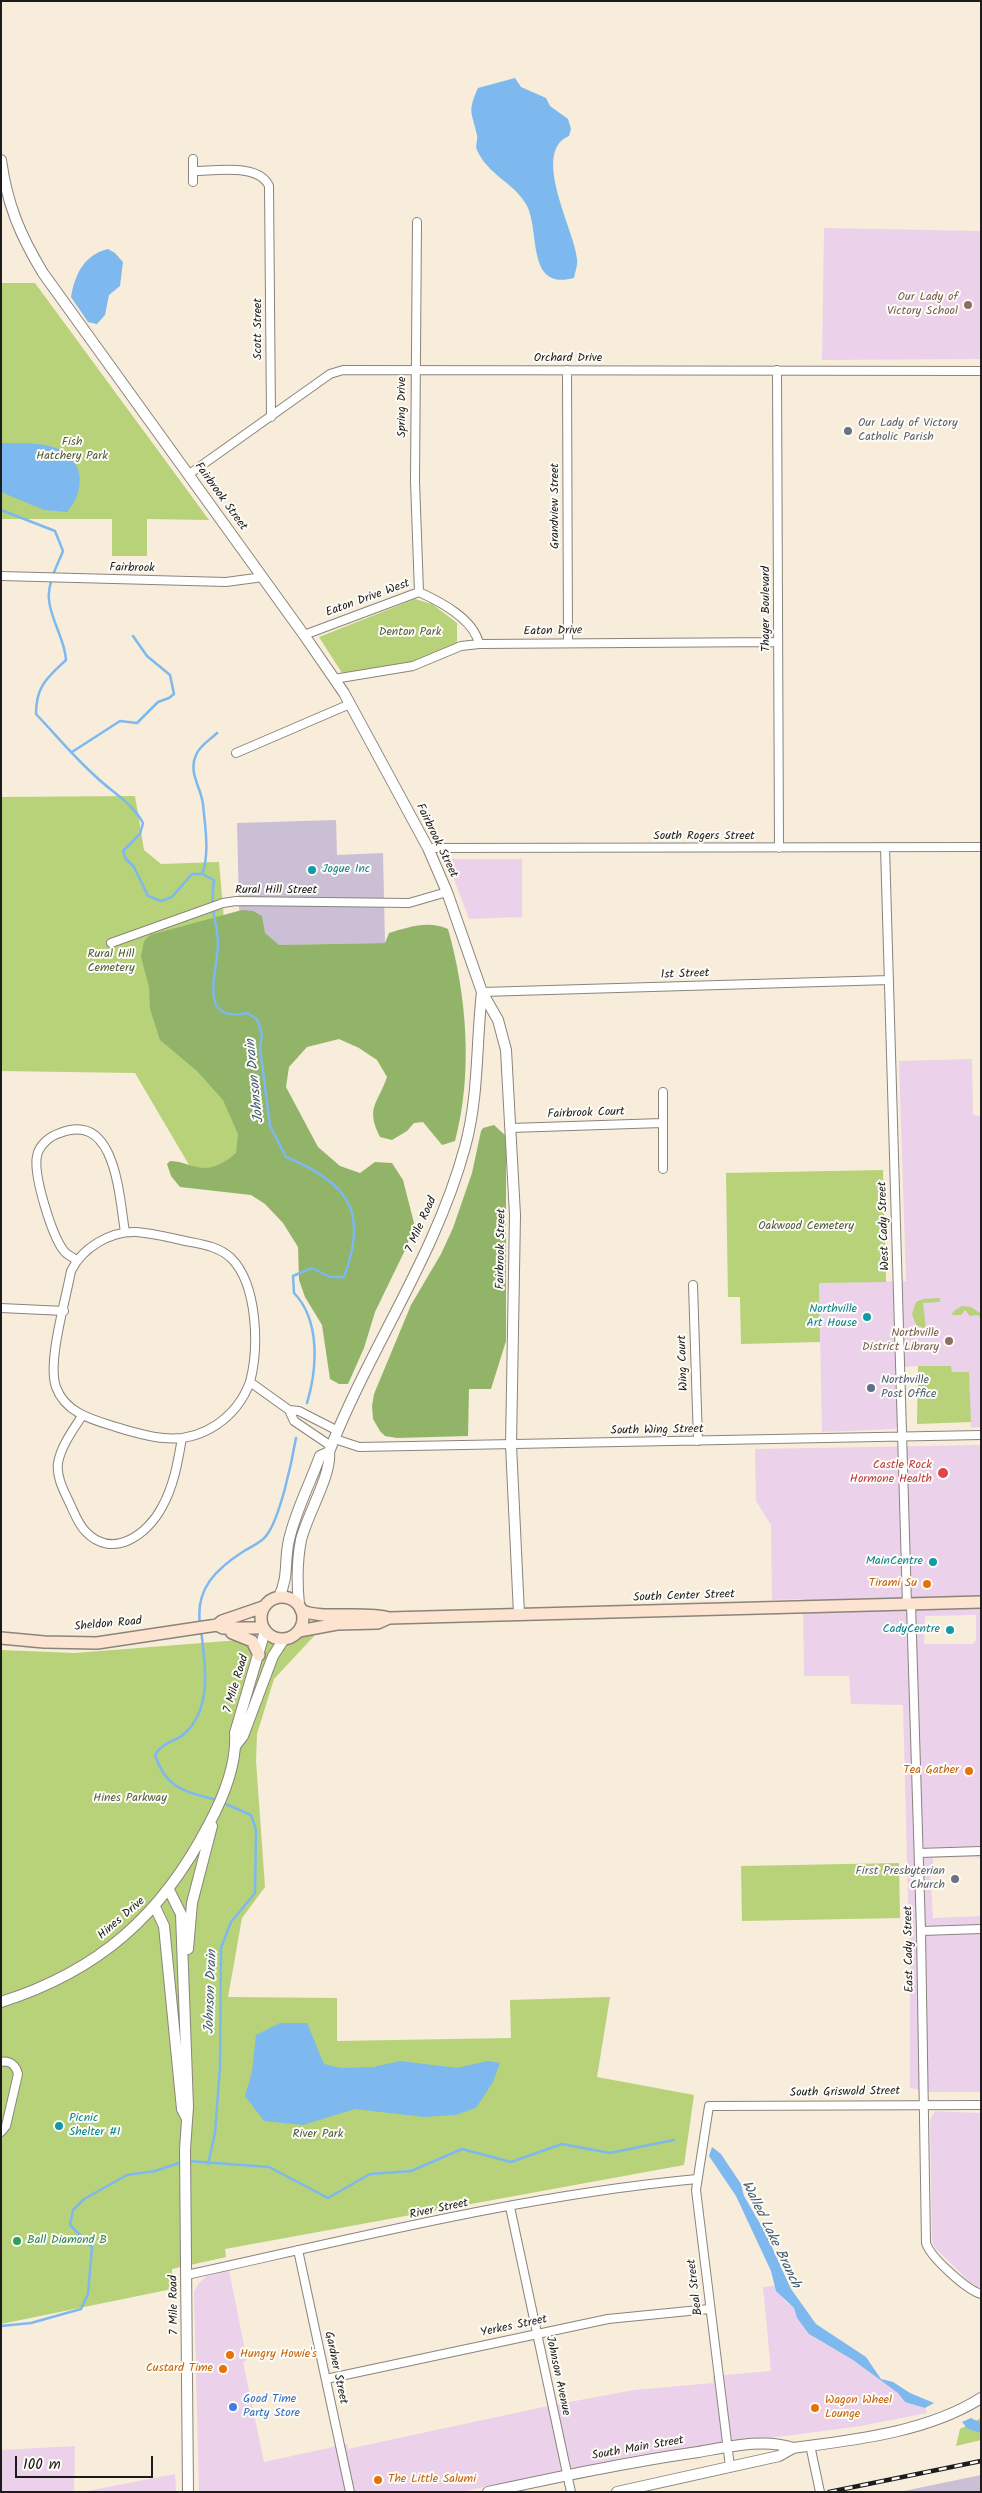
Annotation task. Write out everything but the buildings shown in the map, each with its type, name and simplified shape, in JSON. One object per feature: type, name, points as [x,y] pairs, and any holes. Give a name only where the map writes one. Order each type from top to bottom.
[{"type":"main road","points":[[279,1597],[290,1598],[300,1607],[303,1621],[298,1631],[284,1639],[274,1638],[264,1630],[260,1615],[263,1607],[269,1601],[279,1597]]},
{"type":"main road","name":"South Center Street","points":[[300,1607],[325,1614],[377,1614],[389,1618],[981,1602]]},
{"type":"main road","name":"Sheldon Road","points":[[218,1626],[222,1621],[263,1607]]},
{"type":"main road","name":"South Center Street","points":[[298,1631],[337,1624],[378,1623],[389,1618]]},
{"type":"main road","points":[[218,1626],[252,1641],[259,1655]]},
{"type":"main road","name":"Sheldon Road","points":[[1,1638],[44,1642],[97,1642],[218,1626],[264,1630]]},
{"type":"street","points":[[193,159],[193,182]]},
{"type":"street","name":"Fairbrook Street","points":[[1,160],[6,187],[21,237],[43,273],[263,577],[350,704],[428,848],[447,892],[482,992],[495,1013],[504,1042],[508,1068],[515,1215],[511,1445],[518,1614]]},
{"type":"street","name":"Scott Street","points":[[193,171],[248,171],[264,177],[270,191],[270,417]]},
{"type":"street","name":"Spring Drive","points":[[417,222],[415,481],[419,592]]},
{"type":"street","name":"Grandview Street","points":[[567,370],[568,642]]},
{"type":"street","name":"Thayer Boulevard","points":[[777,370],[778,848]]},
{"type":"street","name":"Orchard Drive","points":[[188,475],[336,371],[981,370]]},
{"type":"street","name":"Fairbrook","points":[[1,576],[226,582],[263,577]]},
{"type":"street","name":"Eaton Drive West","points":[[304,635],[419,592],[464,620],[473,629],[479,644]]},
{"type":"street","name":"Eaton Drive","points":[[334,679],[414,666],[461,646],[479,644],[778,642]]},
{"type":"street","points":[[236,753],[350,704]]},
{"type":"street","name":"South Rogers Street","points":[[428,848],[981,847]]},
{"type":"street","name":"West Cady Street","points":[[885,848],[909,1604]]},
{"type":"street","name":"Rural Hill Street","points":[[111,943],[223,903],[236,901],[409,903],[447,892]]},
{"type":"street","name":"1st Street","points":[[482,992],[889,980]]},
{"type":"street","name":"7 Mile Road","points":[[300,1607],[301,1541],[330,1462],[333,1442],[435,1227],[460,1164],[471,1120],[482,992]]},
{"type":"street","points":[[663,1092],[663,1169]]},
{"type":"street","name":"Fairbrook Court","points":[[511,1128],[662,1123]]},
{"type":"street","points":[[76,1260],[65,1252],[56,1238],[47,1214],[37,1170],[37,1156],[40,1148],[55,1134],[81,1129],[91,1131],[102,1142],[112,1162],[125,1232]]},
{"type":"street","points":[[125,1232],[143,1233],[209,1246],[222,1251],[235,1263],[246,1282],[254,1321],[255,1357],[250,1382],[241,1403],[226,1418],[205,1431],[182,1438],[164,1438],[128,1430],[82,1416],[63,1400],[53,1377],[53,1361],[71,1271],[76,1260],[91,1246],[125,1232]]},
{"type":"street","name":"Wing Court","points":[[694,1285],[698,1441]]},
{"type":"street","points":[[1,1308],[64,1311]]},
{"type":"street","points":[[250,1382],[289,1410],[294,1421],[333,1442]]},
{"type":"street","points":[[289,1410],[300,1411],[333,1442]]},
{"type":"street","points":[[82,1416],[58,1461],[58,1476],[82,1526],[92,1538],[106,1544],[128,1542],[158,1516],[172,1482],[182,1438]]},
{"type":"street","name":"South Wing Street","points":[[333,1442],[359,1446],[511,1445],[981,1435]]},
{"type":"street","name":"7 Mile Road","points":[[279,1597],[287,1573],[288,1542],[292,1528],[320,1456],[333,1442]]},
{"type":"street","name":"East Cady Street","points":[[909,1604],[919,1853],[926,2244],[930,2252],[960,2280],[981,2294]]},
{"type":"street","name":"7 Mile Road","points":[[236,1745],[235,1733],[259,1655],[264,1630]]},
{"type":"street","name":"7 Mile Road","points":[[216,1810],[236,1745],[247,1728],[273,1656],[284,1639]]},
{"type":"street","points":[[184,2007],[192,1903],[216,1810]]},
{"type":"street","name":"Hines Drive","points":[[1,2002],[56,1981],[94,1959],[125,1935],[155,1907],[169,1890],[190,1861],[216,1810]]},
{"type":"street","points":[[919,1853],[981,1851]]},
{"type":"street","name":"7 Mile Road","points":[[169,1890],[178,1906],[180,1914],[188,2107],[185,2149],[188,2492]]},
{"type":"street","name":"7 Mile Road","points":[[155,1907],[164,1926],[182,2109],[186,2118]]},
{"type":"street","points":[[921,1931],[981,1929]]},
{"type":"street","points":[[1,2062],[10,2062],[16,2067],[18,2074],[6,2126],[1,2132]]},
{"type":"street","name":"South Griswold Street","points":[[709,2106],[981,2105]]},
{"type":"street","name":"Beal Street","points":[[709,2106],[696,2190],[709,2309],[730,2467]]},
{"type":"street","name":"River Street","points":[[187,2275],[298,2250],[510,2207],[618,2188],[697,2179]]},
{"type":"street","name":"Johnson Avenue","points":[[510,2207],[571,2492]]},
{"type":"street","name":"Gardner Street","points":[[298,2250],[350,2492]]},
{"type":"street","name":"Yerkes Street","points":[[326,2379],[608,2319],[709,2309]]},
{"type":"street","name":"South Main Street","points":[[617,2492],[779,2456],[793,2448],[901,2430],[952,2414],[981,2398]]},
{"type":"street","name":"South Main Street","points":[[488,2492],[650,2458],[727,2447],[778,2443],[793,2448]]},
{"type":"street","points":[[810,2445],[820,2492]]},
{"type":"shaded area","points":[[824,228],[981,231],[981,359],[822,360]]},
{"type":"shaded area","points":[[336,820],[337,855],[383,853],[385,943],[240,946],[237,823]]},
{"type":"shaded area","points":[[448,859],[522,859],[522,917],[469,919],[447,861]]},
{"type":"shaded area","points":[[972,1059],[973,1115],[981,1116],[981,1427],[971,1428],[969,1372],[952,1372],[951,1366],[918,1366],[896,1367],[898,1425],[895,1429],[822,1432],[819,1283],[906,1281],[899,1061]]},
{"type":"shaded area","points":[[981,1445],[981,1859],[976,1857],[933,1858],[933,1866],[930,1867],[933,1918],[981,1916],[981,2092],[931,2092],[910,2088],[910,1976],[903,1705],[851,1704],[849,1676],[804,1676],[803,1599],[772,1600],[771,1525],[756,1501],[755,1449]],"holes":[[[976,1615],[976,1640],[973,1644],[924,1644],[925,1616]]]},
{"type":"shaded area","points":[[935,2111],[981,2113],[981,2288],[971,2283],[934,2247],[932,2241],[930,2120]]},
{"type":"shaded area","points":[[229,2270],[247,2360],[243,2362],[264,2462],[347,2444],[348,2449],[548,2406],[634,2390],[713,2383],[713,2376],[771,2371],[763,2287],[775,2286],[785,2301],[794,2308],[797,2318],[815,2338],[853,2360],[899,2393],[905,2402],[925,2408],[927,2413],[861,2426],[633,2456],[461,2492],[199,2492],[194,2292],[199,2283],[207,2276]]},
{"type":"shaded area","points":[[75,2446],[74,2492],[1,2492],[1,2450]]},
{"type":"shaded area","points":[[175,2474],[176,2492],[82,2492]]},
{"type":"shaded area","points":[[981,2475],[981,2492],[899,2492]]},
{"type":"green space","name":"Fish Hatchery Park","points":[[1,283],[35,283],[209,520],[147,519],[147,556],[112,556],[112,519],[1,519]]},
{"type":"green space","name":"Denton Park","points":[[415,599],[432,604],[457,623],[457,643],[419,661],[342,673],[319,637]]},
{"type":"green space","name":"Rural Hill Cemetery","points":[[135,796],[144,850],[161,864],[219,862],[227,954],[275,1171],[192,1170],[135,1073],[1,1071],[1,797]]},
{"type":"green space","points":[[242,910],[253,911],[262,916],[265,933],[279,945],[385,943],[389,933],[418,925],[441,926],[448,929],[460,981],[466,1062],[461,1115],[455,1141],[442,1145],[423,1122],[414,1123],[407,1131],[392,1140],[380,1137],[373,1119],[373,1112],[387,1077],[377,1060],[359,1048],[339,1039],[307,1047],[289,1067],[286,1087],[318,1147],[340,1166],[360,1173],[375,1162],[392,1163],[403,1180],[414,1223],[407,1246],[375,1312],[364,1348],[348,1384],[339,1384],[330,1379],[322,1325],[305,1297],[299,1280],[298,1247],[283,1223],[265,1204],[251,1195],[180,1187],[171,1176],[167,1164],[170,1161],[174,1161],[202,1168],[218,1165],[236,1153],[238,1134],[223,1100],[197,1071],[160,1040],[150,1009],[149,987],[141,957],[144,941],[150,935]]},
{"type":"green space","points":[[494,1125],[506,1136],[506,1341],[491,1389],[469,1389],[468,1436],[397,1438],[385,1436],[373,1419],[372,1406],[374,1394],[411,1305],[441,1254],[453,1228],[472,1173],[481,1131],[483,1128]]},
{"type":"green space","name":"Oakwood Cemetery","points":[[883,1170],[886,1282],[819,1283],[820,1342],[741,1344],[740,1297],[728,1297],[726,1173]]},
{"type":"green space","points":[[940,1298],[940,1302],[923,1303],[926,1329],[916,1325],[912,1314],[916,1302],[923,1299]]},
{"type":"green space","points":[[962,1306],[971,1307],[980,1313],[981,1318],[978,1315],[970,1316],[965,1310],[961,1315],[951,1315]]},
{"type":"green space","points":[[918,1366],[951,1366],[952,1372],[969,1372],[971,1422],[917,1424]]},
{"type":"green space","points":[[316,1634],[274,1679],[257,1734],[256,1761],[265,1887],[242,1918],[228,1997],[337,1998],[337,2041],[511,2038],[510,2000],[610,1997],[597,2077],[694,2095],[684,2165],[225,2249],[226,2257],[172,2269],[172,2289],[1,2324],[1,1650],[75,1653]]},
{"type":"green space","points":[[899,1863],[900,1918],[742,1921],[741,1866]]},
{"type":"green space","points":[[981,2418],[981,2440],[956,2446],[960,2429]]},
{"type":"water","points":[[515,78],[521,87],[546,98],[550,106],[568,119],[571,129],[569,136],[558,145],[554,158],[554,175],[577,259],[574,278],[558,280],[548,276],[541,267],[526,204],[515,190],[487,166],[476,148],[477,135],[472,116],[472,102],[478,88]]},
{"type":"water","points":[[108,249],[115,253],[123,262],[120,286],[109,295],[105,315],[97,324],[88,322],[71,297],[75,281],[82,267],[93,256]]},
{"type":"water","points":[[1,443],[29,443],[50,446],[66,453],[73,459],[80,476],[80,486],[73,504],[67,512],[44,510],[1,492]]},
{"type":"water","points":[[280,2023],[307,2023],[324,2064],[341,2068],[374,2067],[400,2061],[457,2068],[488,2061],[500,2063],[493,2082],[476,2108],[455,2115],[424,2117],[355,2109],[303,2125],[264,2121],[245,2096],[252,2072],[256,2035]]},
{"type":"water","points":[[712,2147],[721,2154],[741,2184],[744,2196],[766,2234],[791,2289],[816,2324],[866,2357],[881,2379],[893,2382],[910,2393],[934,2403],[925,2408],[905,2402],[898,2393],[853,2360],[809,2334],[797,2318],[794,2308],[776,2291],[771,2271],[736,2196],[709,2156]]},
{"type":"water","points":[[971,2418],[981,2423],[981,2433],[968,2429],[962,2422]]},
{"type":"waterway","name":"Johnson Drain","points":[[1,510],[55,531],[63,551],[53,575],[49,600],[66,660],[40,689],[36,714],[86,767],[133,809],[143,823],[140,834],[123,851],[126,859],[134,867],[148,896],[161,901],[172,897],[192,874],[202,874],[214,880],[213,905],[218,943],[213,993],[215,1003],[221,1011],[231,1014],[247,1013],[257,1019],[262,1034],[260,1048],[270,1126],[286,1157],[325,1177],[348,1202],[353,1217],[354,1234],[351,1254],[344,1277],[330,1277],[312,1268],[293,1276],[294,1293],[303,1304],[313,1331],[313,1376],[307,1403]]},
{"type":"waterway","points":[[72,752],[120,721],[137,723],[158,702],[174,694],[170,675],[147,656],[133,636]]},
{"type":"waterway","points":[[202,874],[206,858],[206,831],[202,798],[193,768],[200,748],[217,733]]},
{"type":"waterway","name":"Johnson Drain","points":[[200,1624],[201,1600],[204,1590],[210,1581],[225,1565],[261,1541],[271,1528],[285,1489],[296,1438]]},
{"type":"waterway","name":"Johnson Drain","points":[[201,1630],[205,1684],[200,1711],[185,1733],[166,1744],[155,1755],[159,1766],[171,1782],[186,1791],[216,1800]]},
{"type":"waterway","name":"Johnson Drain","points":[[208,2164],[215,2133],[220,2067],[221,1948],[231,1922],[255,1893],[256,1830],[251,1815],[221,1802]]},
{"type":"waterway","name":"Walled Lake Branch","points":[[188,2161],[269,2167],[328,2198],[370,2174],[411,2171],[462,2149],[511,2162],[562,2144],[610,2153],[674,2140]]},
{"type":"waterway","points":[[1,2326],[31,2323],[81,2309],[88,2294],[92,2247],[70,2225],[73,2210],[84,2199],[127,2175],[155,2171],[182,2162]]},
{"type":"railway","points":[[829,2492],[981,2461]]},
{"type":"place","name":"Our Lady of Victory School","points":[[968,305]]},
{"type":"place","name":"Our Lady of Victory Catholic Parish","points":[[848,431]]},
{"type":"place","name":"Jogue Inc","points":[[312,870]]},
{"type":"place","name":"Northville Art House","points":[[867,1317]]},
{"type":"place","name":"Northville District Library","points":[[949,1341]]},
{"type":"place","name":"Northville Post Office","points":[[871,1388]]},
{"type":"place","name":"Castle Rock Hormone Health","points":[[943,1473]]},
{"type":"place","name":"MainCentre","points":[[933,1562]]},
{"type":"place","name":"Tirami Su","points":[[927,1584]]},
{"type":"place","name":"CadyCentre","points":[[950,1630]]},
{"type":"place","name":"Tea Gather","points":[[969,1771]]},
{"type":"place","name":"First Presbyterian Church","points":[[955,1879]]},
{"type":"place","name":"Picnic Shelter #1","points":[[59,2126]]},
{"type":"place","name":"Ball Diamond B","points":[[17,2241]]},
{"type":"place","name":"Hungry Howie's","points":[[230,2355]]},
{"type":"place","name":"Custard Time","points":[[223,2369]]},
{"type":"place","name":"Good Time Party Store","points":[[233,2407]]},
{"type":"place","name":"Wagon Wheel Lounge","points":[[815,2408]]},
{"type":"place","name":"The Little Salumi","points":[[378,2480]]},
{"type":"park label","name":"Hines Parkway","points":[[130,1799]]},
{"type":"park label","name":"River Park","points":[[318,2135]]}]
